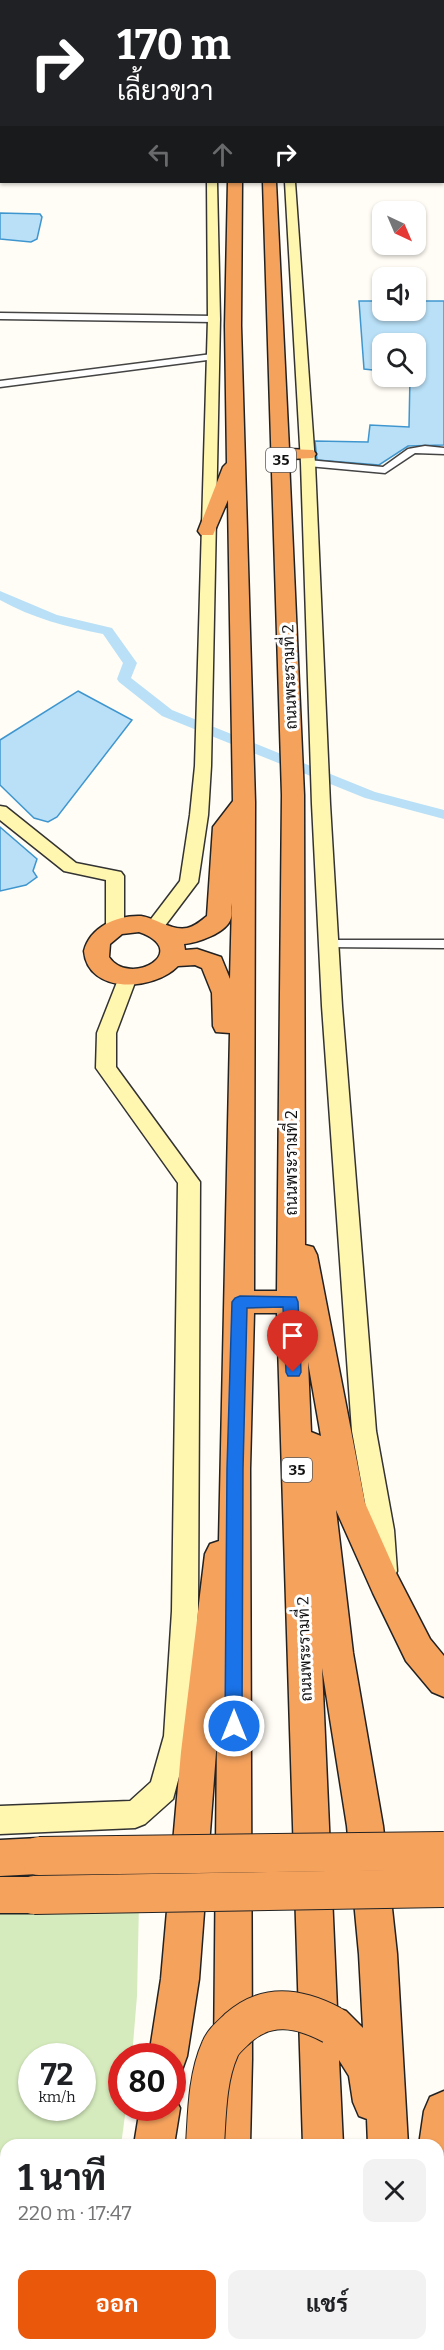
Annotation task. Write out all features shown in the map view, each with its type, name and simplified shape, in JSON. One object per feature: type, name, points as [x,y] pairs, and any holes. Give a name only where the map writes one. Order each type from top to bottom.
[{"type":"highway","points":[[230,2139],[233,2059],[235,1469],[240,1302],[244,802],[233,326],[235,183]]},
{"type":"highway","name":"ถนนพระรามที่ 2","points":[[270,183],[291,739],[307,800],[291,1195],[291,1302],[323,2139]]},
{"type":"highway","points":[[207,531],[237,453]]},
{"type":"highway","name":"35","points":[[280,454],[307,458]]},
{"type":"highway","points":[[160,930],[172,940],[175,949],[173,958],[155,973],[128,977],[104,968],[97,960],[95,951],[97,942],[104,934],[115,928],[134,925],[160,930],[182,938],[198,935],[219,919],[224,826],[244,802]]},
{"type":"highway","points":[[173,958],[197,957],[212,963],[224,993],[225,1085],[241,1151]]},
{"type":"highway","points":[[291,1195],[349,1503],[384,1583],[418,1650],[444,1681]]},
{"type":"highway","points":[[240,1302],[291,1302],[323,1526],[336,1653],[367,1847],[384,2040],[388,2139]]},
{"type":"highway","points":[[170,2043],[180,1979],[198,1752],[216,1585],[235,1469]]},
{"type":"highway","points":[[367,1847],[444,1846]]},
{"type":"highway","points":[[0,1858],[444,1851]]},
{"type":"highway","points":[[372,1894],[444,1890]]},
{"type":"highway","points":[[17,1895],[444,1890]]},
{"type":"highway","points":[[206,2139],[213,2075],[221,2045],[252,2016],[271,2009],[312,2013],[335,2026],[352,2045],[368,2070],[373,2106],[374,2139]]},
{"type":"highway","points":[[440,2139],[444,2111]]},
{"type":"highway","points":[[155,2139],[158,2121]]},
{"type":"main road","points":[[160,930],[189,882],[199,815],[203,747],[214,319],[212,183]]},
{"type":"main road","name":"ถนนพระรามที่ 2","points":[[290,183],[299,297],[319,745],[307,800],[329,944],[351,1276],[364,1431],[382,1530],[384,1583]]},
{"type":"main road","points":[[0,811],[70,867],[115,876],[115,928]]},
{"type":"main road","points":[[0,1820],[135,1814],[163,1790],[177,1736],[185,1611],[189,1182],[106,1068],[103,1053],[110,1019],[128,977]]},
{"type":"street","points":[[0,316],[214,319]]},
{"type":"street","points":[[0,384],[212,357]]},
{"type":"street","points":[[307,458],[385,470],[411,450],[421,448],[444,451]]},
{"type":"street","points":[[329,944],[444,944]]},
{"type":"green space","points":[[0,1902],[139,1903],[137,1996],[133,2043],[108,2043],[108,2121],[124,2121],[122,2139],[0,2139]]},
{"type":"water","points":[[0,213],[40,214],[42,217],[37,239],[31,242],[0,239]]},
{"type":"water","points":[[359,301],[372,301],[372,321],[426,321],[426,301],[444,301],[444,445],[408,446],[379,465],[317,460],[315,441],[368,442],[370,425],[409,427],[410,387],[426,387],[426,333],[372,333],[372,370],[364,369]]},
{"type":"water","points":[[78,691],[132,720],[57,817],[48,822],[34,818],[0,785],[0,740]]},
{"type":"water","points":[[0,827],[37,859],[33,871],[37,877],[26,885],[0,891]]},
{"type":"waterway","points":[[0,595],[38,613],[107,631],[130,663],[124,679],[167,713],[370,795],[444,815]]},
{"type":"route","points":[[234,1726],[235,1469],[240,1302],[291,1302],[293,1372]]}]
